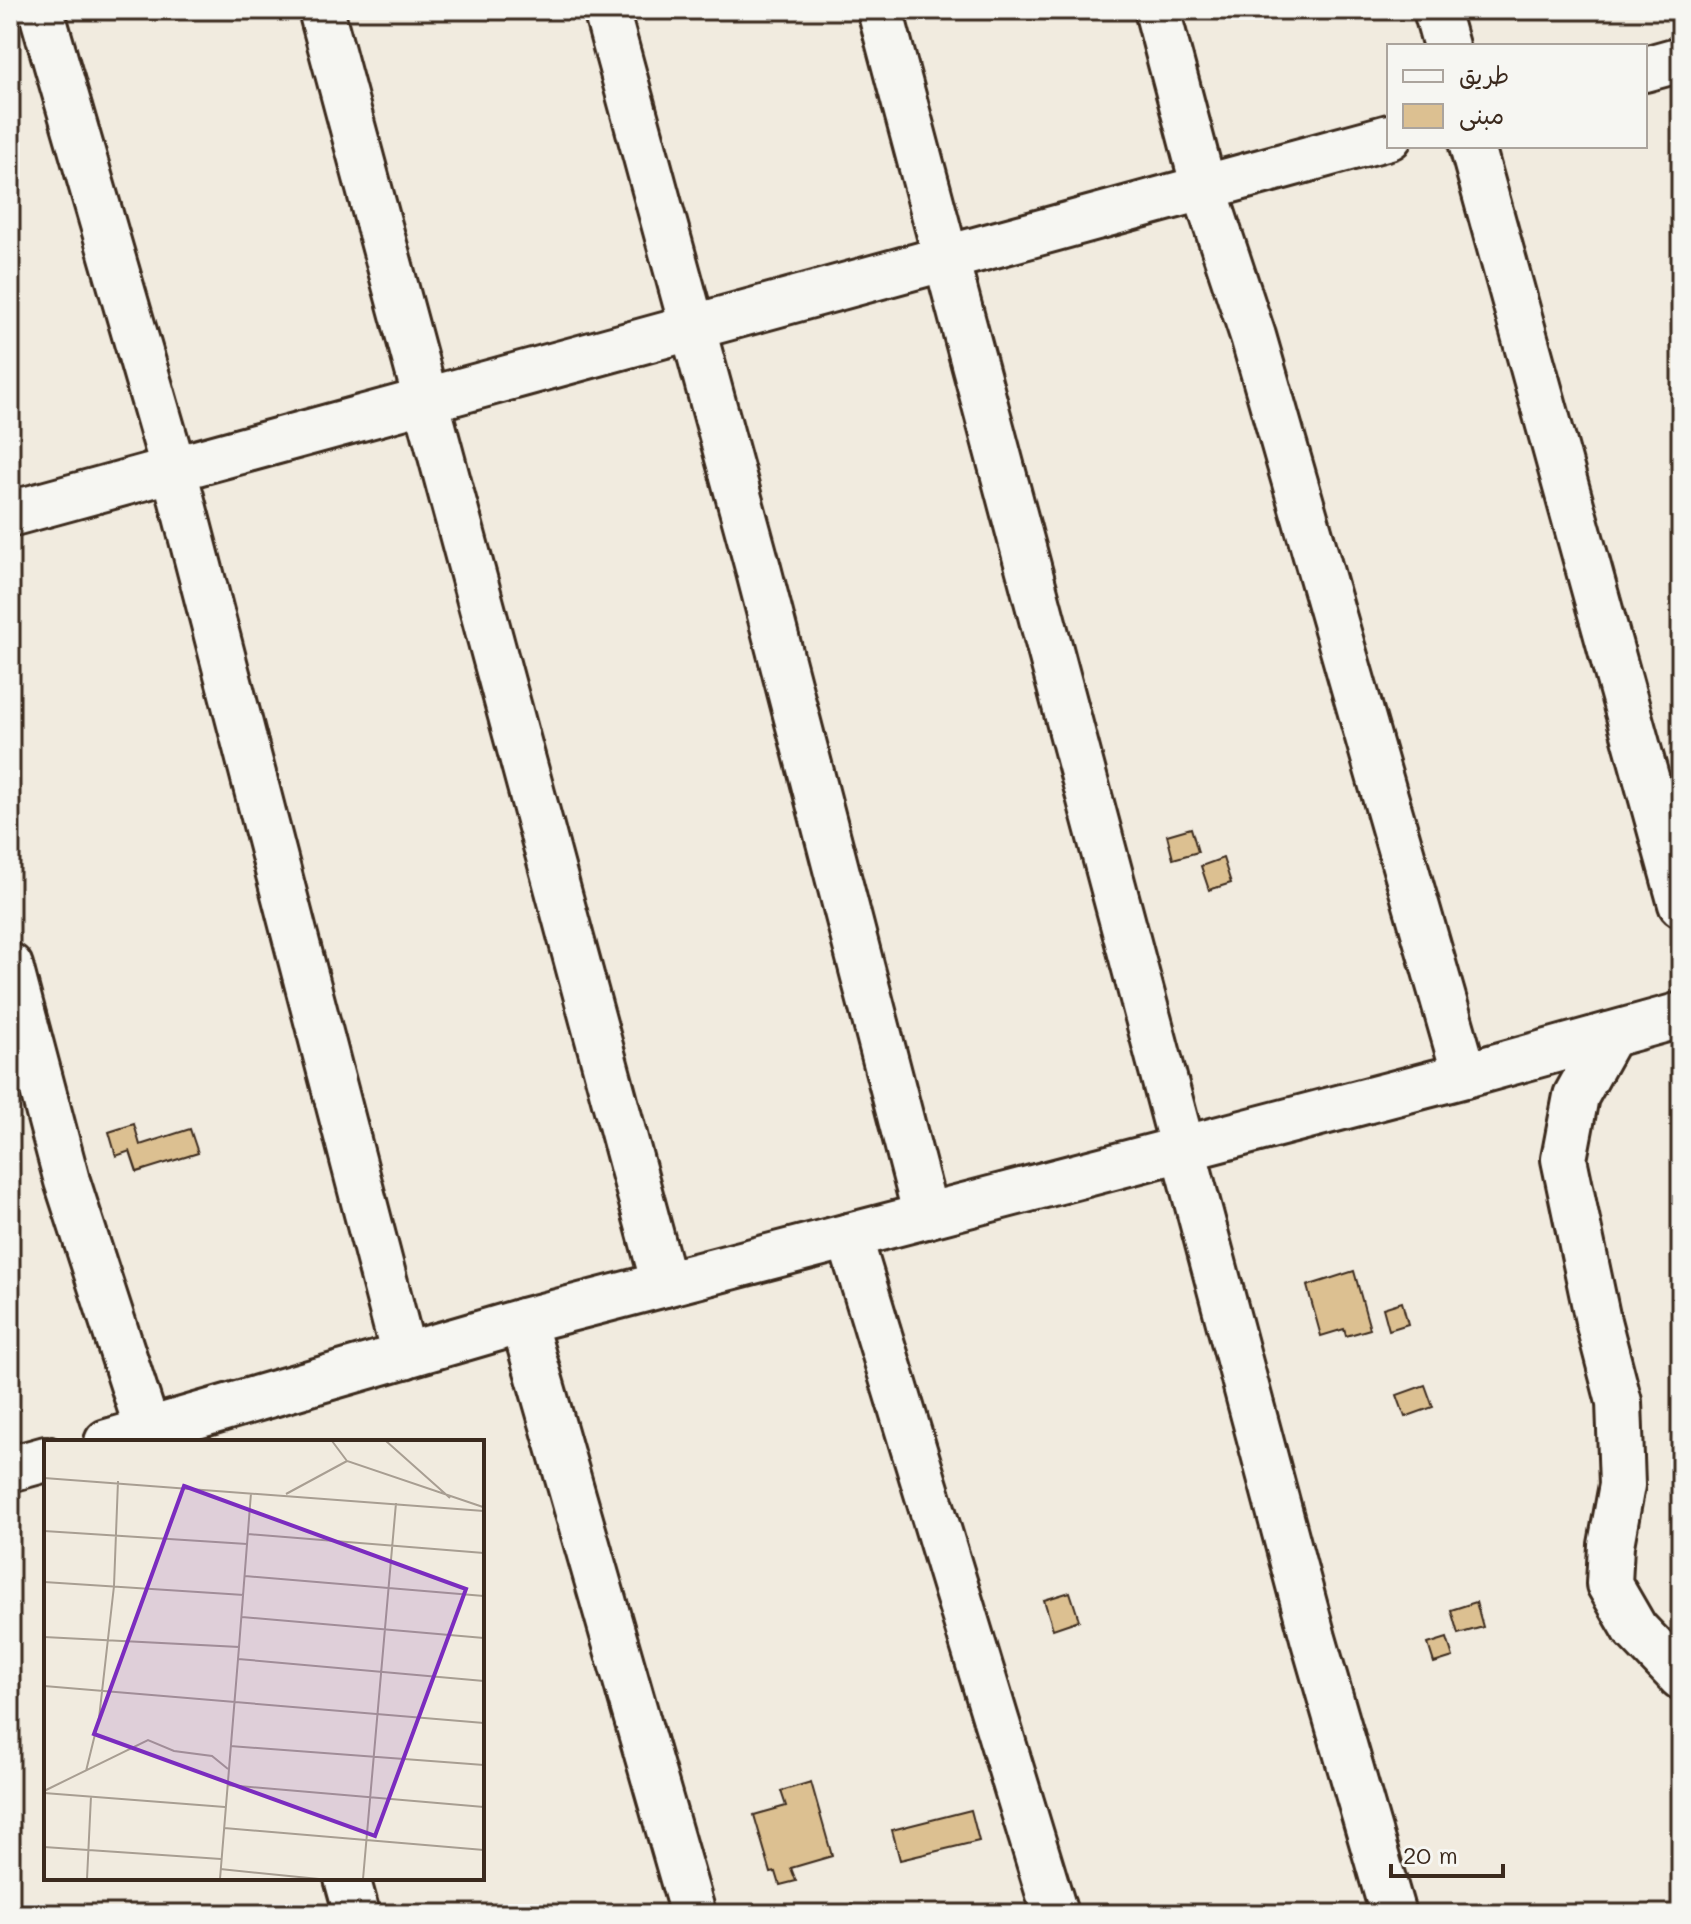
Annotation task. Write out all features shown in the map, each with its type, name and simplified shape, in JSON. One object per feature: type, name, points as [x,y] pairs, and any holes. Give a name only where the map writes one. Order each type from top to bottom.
[{"type":"street","points":[[41,10],[174,470],[404,1356]]},
{"type":"street","points":[[321,10],[664,1284]]},
{"type":"street","points":[[606,10],[758,568],[926,1216]]},
{"type":"street","points":[[880,10],[1313,1638],[1393,1914]]},
{"type":"street","points":[[1157,10],[1204,188],[1253,336],[1465,1075]]},
{"type":"street","points":[[1436,10],[1445,44]]},
{"type":"street","points":[[1647,68],[1681,59]]},
{"type":"street","points":[[10,514],[1387,138]]},
{"type":"street","points":[[1473,148],[1681,904]]},
{"type":"street","points":[[10,966],[67,1181],[128,1436],[216,1427],[404,1356],[523,1321],[1465,1075],[1681,1015]]},
{"type":"street","points":[[1610,1035],[1576,1096],[1564,1159],[1598,1321],[1619,1402],[1622,1485],[1611,1545],[1609,1584],[1635,1629],[1681,1677]]},
{"type":"street","points":[[849,1236],[1055,1914]]},
{"type":"street","points":[[523,1321],[693,1914]]},
{"type":"street","points":[[10,1469],[44,1460]]},
{"type":"street","points":[[348,1880],[357,1914]]},
{"type":"building","points":[[1191,828],[1198,852],[1173,859],[1167,835]]},
{"type":"building","points":[[1223,858],[1231,883],[1209,890],[1201,866]]},
{"type":"building","points":[[134,1124],[140,1145],[190,1129],[198,1153],[137,1172],[130,1151],[116,1156],[109,1132]]},
{"type":"building","points":[[1354,1271],[1370,1329],[1346,1336],[1344,1329],[1321,1336],[1307,1286]]},
{"type":"building","points":[[1402,1302],[1408,1324],[1389,1330],[1383,1308]]},
{"type":"building","points":[[1425,1385],[1433,1407],[1405,1417],[1397,1395]]},
{"type":"building","points":[[1070,1592],[1079,1620],[1053,1629],[1044,1600]]},
{"type":"building","points":[[1476,1602],[1483,1627],[1458,1634],[1451,1610]]},
{"type":"building","points":[[1447,1638],[1453,1657],[1434,1663],[1428,1644]]},
{"type":"building","points":[[811,1782],[832,1856],[791,1868],[796,1881],[780,1885],[776,1872],[771,1873],[754,1815],[786,1806],[781,1791]]},
{"type":"building","points":[[971,1810],[979,1841],[900,1860],[892,1830]]}]
